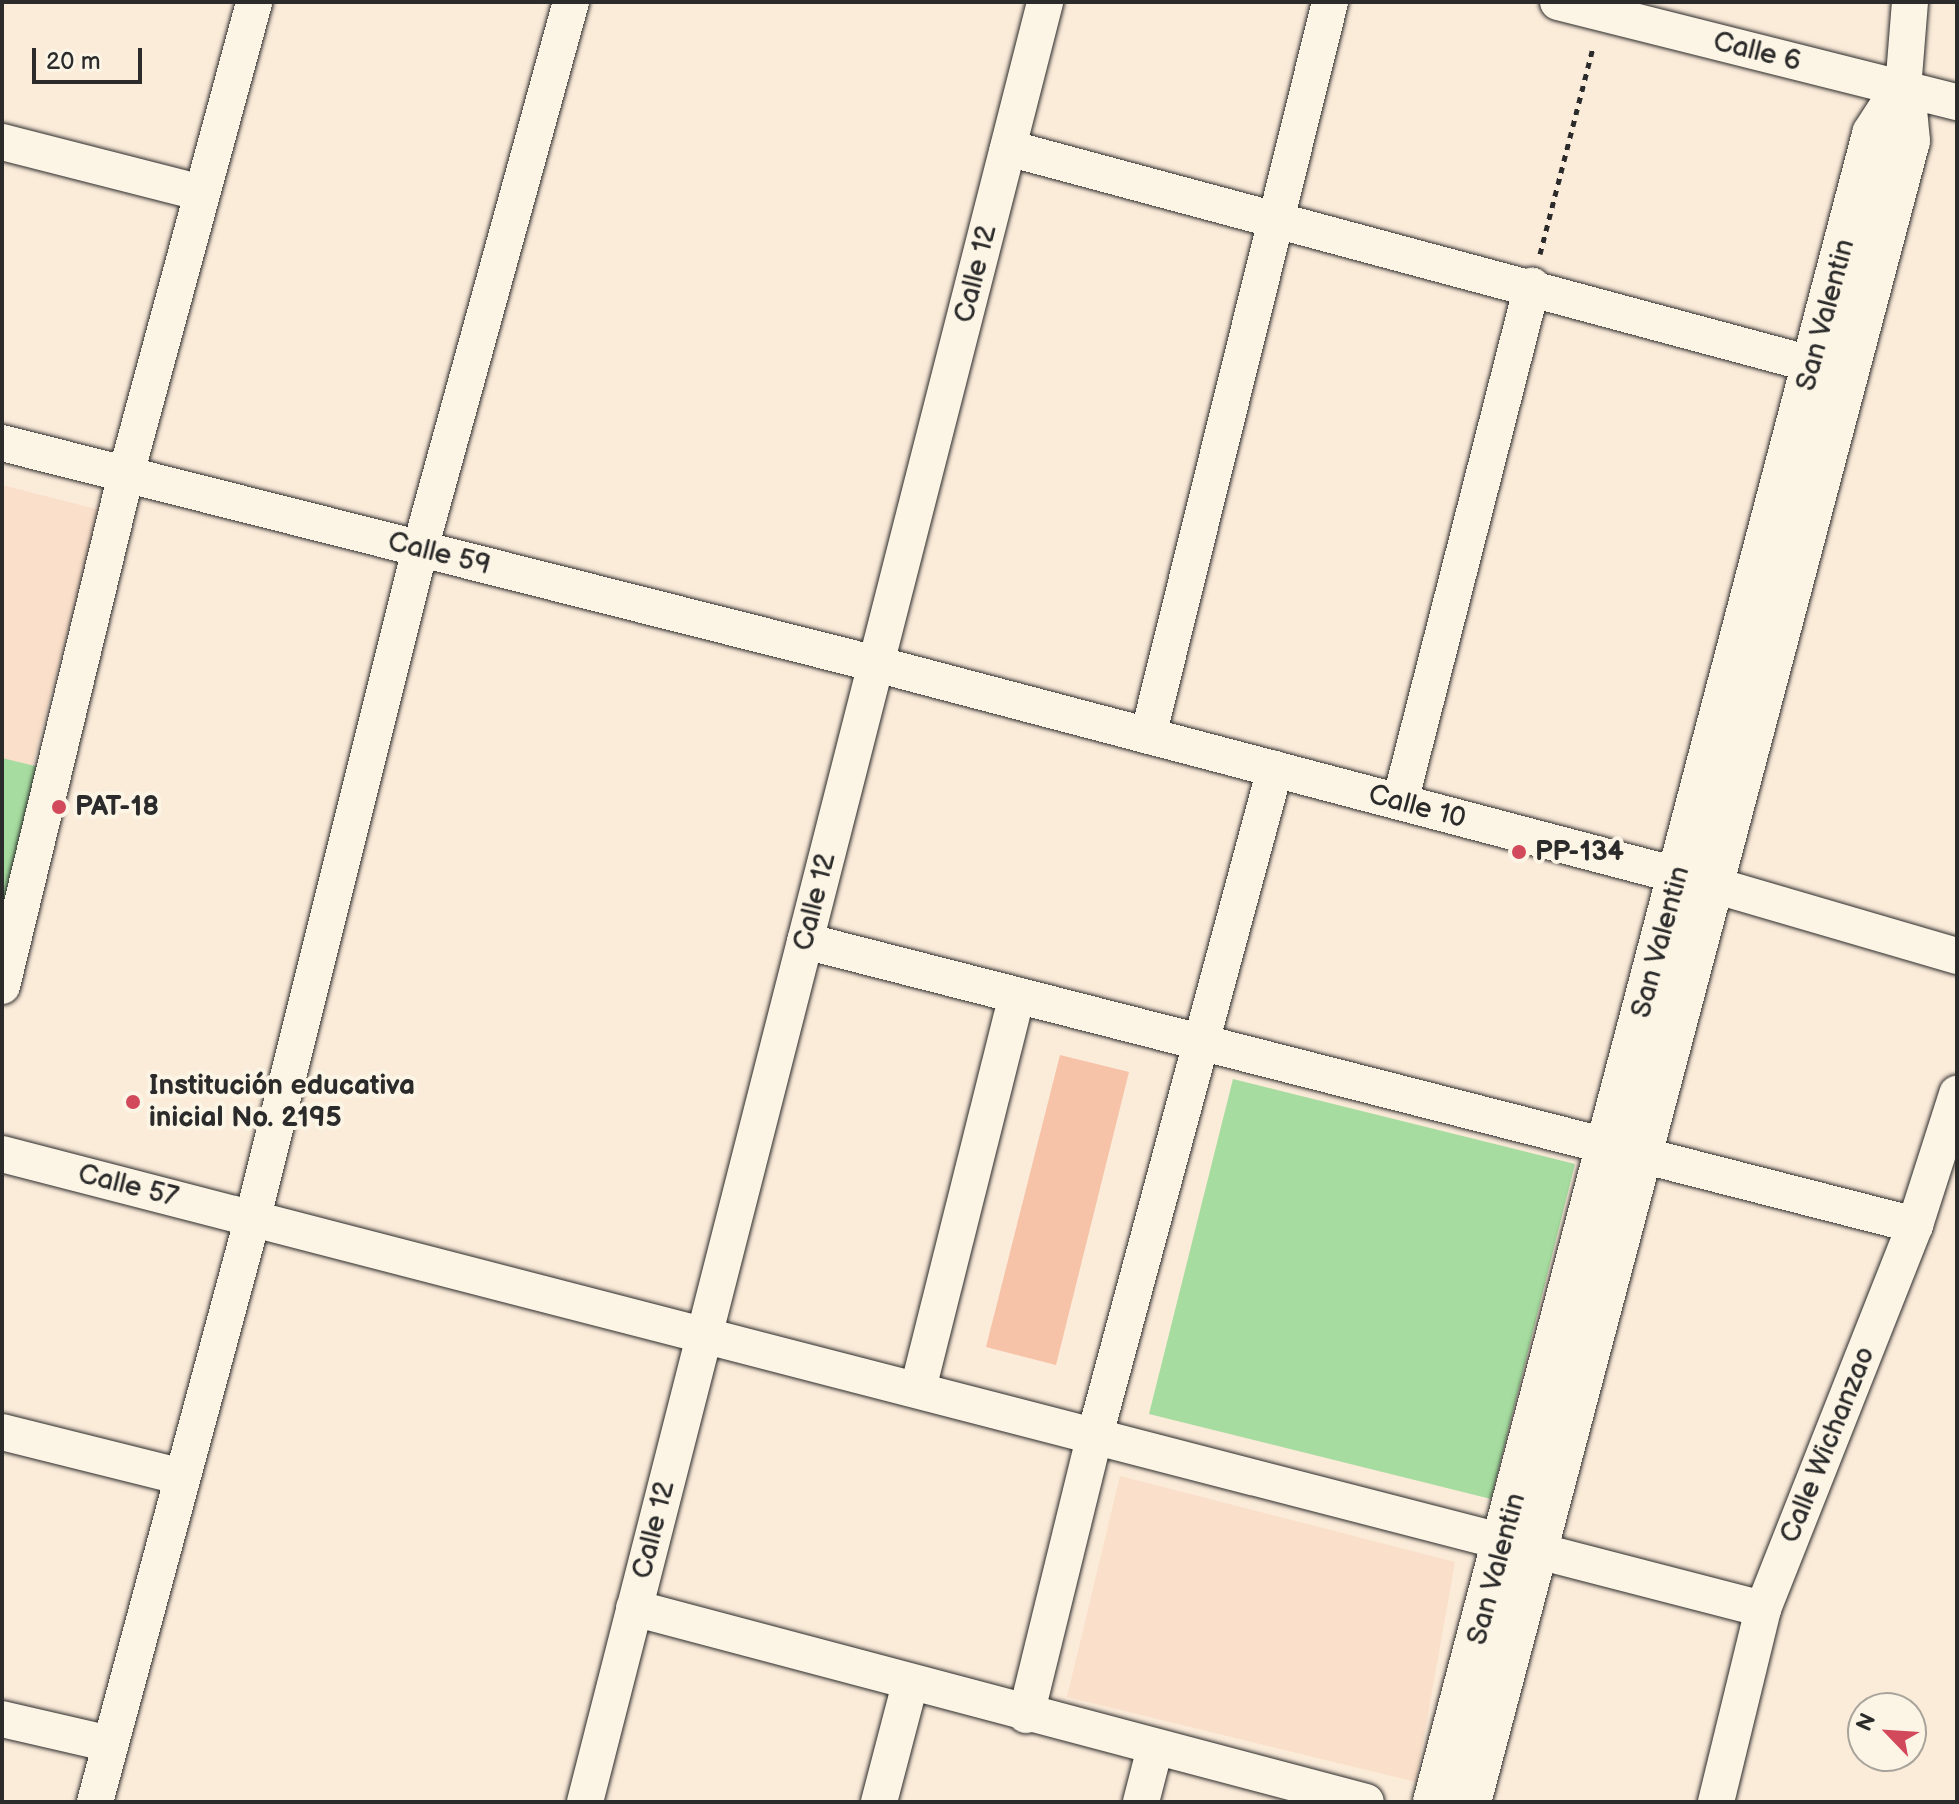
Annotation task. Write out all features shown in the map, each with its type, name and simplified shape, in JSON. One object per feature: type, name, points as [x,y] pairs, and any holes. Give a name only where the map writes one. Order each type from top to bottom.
[{"type":"main road","name":"San Valentin","points":[[1469,1802],[1520,1547],[1830,369],[1908,141],[1903,89]]},
{"type":"main road","name":"San Valentin","points":[[1435,1802],[1520,1547]]},
{"type":"street","points":[[2,986],[126,474],[254,2]]},
{"type":"street","points":[[95,1802],[253,1217],[420,549],[571,2]]},
{"type":"street","name":"Calle 12","points":[[585,1802],[1045,2]]},
{"type":"street","points":[[1148,736],[1330,2]]},
{"type":"street","name":"Calle 6","points":[[1558,2],[1603,8],[1957,102]]},
{"type":"street","name":"San Valentin","points":[[1903,89],[1910,2]]},
{"type":"street","points":[[2,142],[202,193]]},
{"type":"street","points":[[1008,148],[1532,286],[1830,369]]},
{"type":"street","points":[[1400,802],[1532,286]]},
{"type":"street","name":"Calle 59","points":[[2,443],[876,664]]},
{"type":"street","name":"Calle 10","points":[[876,664],[1696,881],[1957,956]]},
{"type":"street","points":[[1026,1715],[1095,1435],[1275,769]]},
{"type":"street","points":[[805,941],[1915,1225]]},
{"type":"street","points":[[918,1389],[1017,995]]},
{"type":"street","name":"Calle Wichanzao","points":[[1716,1802],[1763,1609],[1915,1225],[1957,1094]]},
{"type":"street","name":"Calle 57","points":[[2,1154],[1763,1609]]},
{"type":"street","points":[[2,1432],[182,1477]]},
{"type":"street","points":[[634,1608],[1026,1715],[1366,1802]]},
{"type":"street","points":[[879,1802],[910,1684]]},
{"type":"street","points":[[2,1719],[110,1744]]},
{"type":"street","points":[[1141,1802],[1155,1748]]},
{"type":"path","points":[[1532,286],[1603,8]]},
{"type":"shaded area","points":[[2,485],[100,510],[2,879]]},
{"type":"shaded area","points":[[1120,1476],[1455,1562],[1416,1782],[1067,1697]]},
{"type":"green space","points":[[2,758],[39,767],[5,904],[2,903]]},
{"type":"green space","points":[[1233,1079],[1575,1164],[1491,1499],[1149,1414]]},
{"type":"building","points":[[1060,1055],[1129,1072],[1056,1365],[986,1347]]},
{"type":"place","name":"PAT-18","points":[[59,807]]},
{"type":"place","name":"PP-134","points":[[1519,852]]},
{"type":"place","name":"Institución educativa inicial No. 2195","points":[[133,1102]]}]
